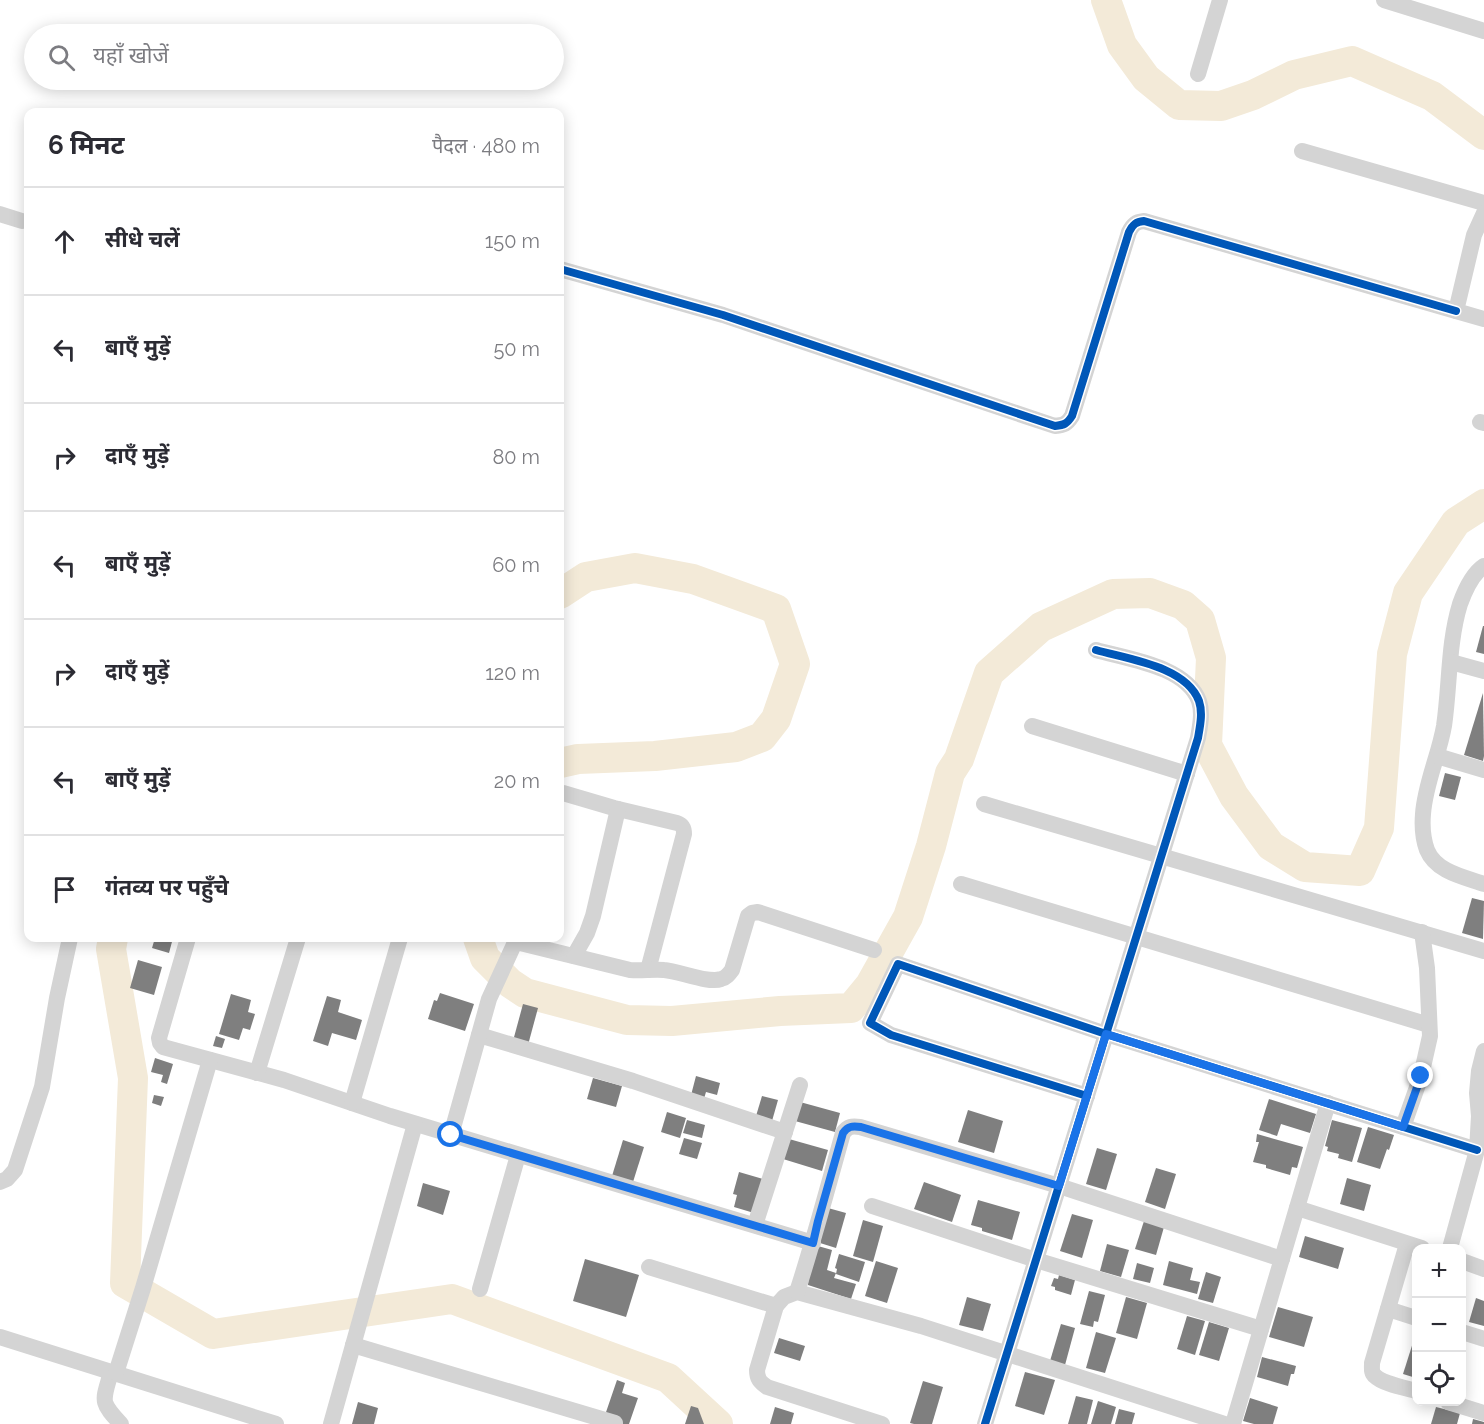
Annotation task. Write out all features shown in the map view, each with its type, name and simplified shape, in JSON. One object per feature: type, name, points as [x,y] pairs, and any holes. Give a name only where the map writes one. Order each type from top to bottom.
[{"type":"street","points":[[1198,74],[1220,0]]},
{"type":"street","points":[[1384,0],[1484,31]]},
{"type":"street","points":[[1302,151],[1484,202]]},
{"type":"street","points":[[1456,310],[1474,235],[1484,213]]},
{"type":"street","points":[[0,214],[22,221]]},
{"type":"street","points":[[564,270],[723,315],[1055,426],[1063,425],[1072,416],[1129,232],[1132,225],[1138,222],[1144,221],[1484,320]]},
{"type":"street","points":[[1482,568],[1468,584],[1460,604],[1450,662],[1444,726],[1423,814],[1424,839],[1428,853],[1439,865],[1450,872],[1484,884]]},
{"type":"street","points":[[985,1424],[1187,774],[1201,721],[1199,701],[1190,687],[1176,675],[1157,667],[1096,650]]},
{"type":"street","points":[[1450,662],[1484,671]]},
{"type":"street","points":[[1032,726],[1187,774]]},
{"type":"street","points":[[1437,756],[1484,770]]},
{"type":"street","points":[[564,793],[681,824],[684,829],[648,970]]},
{"type":"street","points":[[984,804],[1484,951]]},
{"type":"street","points":[[574,956],[587,933],[593,916],[618,809]]},
{"type":"street","points":[[961,884],[1430,1025]]},
{"type":"street","points":[[523,942],[630,970],[666,970],[711,981],[719,980],[726,977],[732,970],[748,916],[758,912],[874,950]]},
{"type":"street","points":[[1403,1127],[1421,1076],[1430,1036],[1427,968],[1422,932]]},
{"type":"street","points":[[0,1182],[8,1179],[15,1170],[42,1087],[69,942]]},
{"type":"street","points":[[187,942],[159,1038],[163,1047],[257,1072],[451,1135],[813,1243]]},
{"type":"street","points":[[257,1072],[297,942]]},
{"type":"street","points":[[352,1103],[399,942]]},
{"type":"street","points":[[451,1135],[489,999],[515,942]]},
{"type":"street","points":[[1087,1096],[891,1035],[870,1023],[898,964],[1106,1034],[1477,1150]]},
{"type":"street","points":[[479,1035],[633,1081],[785,1132]]},
{"type":"street","points":[[1451,1244],[1477,1150],[1484,1051]]},
{"type":"street","points":[[121,1424],[105,1404],[104,1398],[135,1315],[210,1060]]},
{"type":"street","points":[[755,1225],[800,1085]]},
{"type":"street","points":[[1233,1424],[1328,1103]]},
{"type":"street","points":[[331,1424],[416,1124]]},
{"type":"street","points":[[797,1292],[843,1133],[851,1126],[861,1127],[1059,1186],[1282,1259]]},
{"type":"street","points":[[480,1289],[518,1155]]},
{"type":"street","points":[[1468,1187],[1484,1192]]},
{"type":"street","points":[[872,1206],[1036,1260],[1261,1329]]},
{"type":"street","points":[[1297,1208],[1412,1245]]},
{"type":"street","points":[[1412,1253],[1388,1309],[1371,1370],[1380,1380],[1412,1391]]},
{"type":"street","points":[[1466,1263],[1484,1269]]},
{"type":"street","points":[[650,1267],[776,1306]]},
{"type":"street","points":[[882,1424],[863,1421],[767,1387],[757,1378],[757,1370],[776,1306],[784,1297],[797,1292],[921,1326],[1225,1424]]},
{"type":"street","points":[[1388,1309],[1412,1317]]},
{"type":"street","points":[[1466,1334],[1484,1339]]},
{"type":"street","points":[[0,1336],[276,1424]]},
{"type":"street","points":[[354,1343],[615,1423]]},
{"type":"street","points":[[1463,1406],[1484,1413]]},
{"type":"building","points":[[1484,626],[1484,654],[1476,652]]},
{"type":"building","points":[[1483,693],[1484,756],[1483,761],[1464,755]]},
{"type":"building","points":[[1445,773],[1461,777],[1455,800],[1439,796]]},
{"type":"building","points":[[1472,898],[1484,901],[1483,939],[1462,933]]},
{"type":"building","points":[[154,942],[172,942],[169,953],[152,948]]},
{"type":"building","points":[[138,960],[162,967],[154,995],[130,988]]},
{"type":"building","points":[[440,993],[474,1004],[465,1031],[428,1019],[434,1000],[437,1001]]},
{"type":"building","points":[[231,994],[251,1000],[248,1012],[255,1014],[250,1030],[243,1028],[239,1040],[219,1034]]},
{"type":"building","points":[[327,996],[341,1000],[338,1012],[362,1020],[356,1040],[332,1033],[328,1046],[313,1041]]},
{"type":"building","points":[[523,1004],[538,1008],[528,1045],[513,1041]]},
{"type":"building","points":[[216,1036],[225,1039],[222,1048],[213,1046]]},
{"type":"building","points":[[155,1058],[173,1064],[167,1084],[161,1082],[163,1075],[151,1072]]},
{"type":"building","points":[[696,1076],[720,1083],[717,1095],[706,1092],[703,1102],[690,1099]]},
{"type":"building","points":[[593,1078],[622,1086],[616,1107],[587,1099]]},
{"type":"building","points":[[154,1095],[164,1097],[161,1106],[152,1103]]},
{"type":"building","points":[[762,1096],[778,1100],[772,1121],[756,1116]]},
{"type":"building","points":[[1269,1099],[1316,1114],[1310,1133],[1281,1124],[1277,1136],[1259,1130]]},
{"type":"building","points":[[800,1102],[840,1113],[835,1132],[795,1121]]},
{"type":"building","points":[[968,1110],[1003,1121],[994,1153],[958,1142]]},
{"type":"building","points":[[667,1112],[686,1118],[680,1138],[661,1132]]},
{"type":"building","points":[[687,1120],[705,1125],[702,1138],[683,1133]]},
{"type":"building","points":[[1332,1120],[1362,1128],[1352,1162],[1338,1158],[1339,1154],[1327,1151],[1328,1147],[1325,1146]]},
{"type":"building","points":[[1368,1127],[1394,1135],[1380,1169],[1357,1162]]},
{"type":"building","points":[[1257,1134],[1303,1147],[1297,1168],[1292,1167],[1290,1175],[1253,1162],[1259,1142],[1256,1142]]},
{"type":"building","points":[[684,1138],[702,1143],[697,1159],[679,1154]]},
{"type":"building","points":[[789,1139],[828,1150],[822,1171],[783,1159]]},
{"type":"building","points":[[623,1140],[644,1147],[633,1182],[612,1176]]},
{"type":"building","points":[[1097,1148],[1117,1154],[1106,1190],[1086,1184]]},
{"type":"building","points":[[1156,1168],[1176,1174],[1165,1209],[1145,1202]]},
{"type":"building","points":[[739,1172],[763,1179],[754,1213],[734,1207],[737,1195],[733,1194]]},
{"type":"building","points":[[1347,1178],[1371,1185],[1364,1211],[1340,1204]]},
{"type":"building","points":[[924,1182],[961,1195],[952,1222],[914,1209]]},
{"type":"building","points":[[423,1183],[450,1191],[443,1215],[417,1206]]},
{"type":"building","points":[[978,1200],[1020,1212],[1012,1240],[982,1231],[982,1228],[971,1225]]},
{"type":"building","points":[[828,1208],[846,1213],[836,1248],[820,1243]]},
{"type":"building","points":[[1072,1214],[1093,1220],[1082,1258],[1060,1251]]},
{"type":"building","points":[[863,1220],[883,1226],[873,1262],[853,1256]]},
{"type":"building","points":[[1144,1221],[1164,1227],[1156,1255],[1135,1249]]},
{"type":"building","points":[[1305,1236],[1344,1248],[1338,1269],[1299,1257]]},
{"type":"building","points":[[811,1244],[832,1250],[827,1270],[836,1273],[834,1278],[856,1284],[851,1299],[808,1285]]},
{"type":"building","points":[[1107,1244],[1129,1250],[1121,1277],[1100,1271]]},
{"type":"building","points":[[839,1254],[865,1262],[859,1282],[836,1274],[837,1269],[835,1268]]},
{"type":"building","points":[[585,1259],[639,1275],[626,1317],[573,1301]]},
{"type":"building","points":[[876,1261],[898,1268],[887,1303],[865,1296]]},
{"type":"building","points":[[1169,1261],[1193,1268],[1190,1280],[1200,1282],[1197,1294],[1163,1285]]},
{"type":"building","points":[[1137,1263],[1154,1268],[1150,1283],[1133,1279]]},
{"type":"building","points":[[1206,1272],[1221,1277],[1213,1303],[1198,1299]]},
{"type":"building","points":[[1059,1275],[1075,1280],[1071,1295],[1055,1290],[1055,1287],[1051,1286],[1054,1278],[1058,1279]]},
{"type":"building","points":[[1089,1291],[1105,1295],[1098,1322],[1094,1321],[1093,1327],[1080,1324]]},
{"type":"building","points":[[967,1297],[991,1304],[983,1331],[959,1325]]},
{"type":"building","points":[[1126,1297],[1147,1303],[1137,1339],[1116,1333]]},
{"type":"building","points":[[1476,1298],[1484,1301],[1484,1326],[1469,1322]]},
{"type":"building","points":[[1278,1307],[1313,1317],[1304,1347],[1269,1337]]},
{"type":"building","points":[[1187,1316],[1205,1321],[1195,1355],[1177,1349]]},
{"type":"building","points":[[1209,1322],[1229,1328],[1219,1361],[1199,1355]]},
{"type":"building","points":[[1061,1324],[1075,1328],[1065,1365],[1050,1361]]},
{"type":"building","points":[[1096,1332],[1116,1338],[1105,1373],[1086,1368]]},
{"type":"building","points":[[779,1338],[805,1346],[800,1361],[774,1353]]},
{"type":"building","points":[[1412,1346],[1412,1377],[1403,1374]]},
{"type":"building","points":[[1262,1357],[1296,1366],[1288,1386],[1257,1377]]},
{"type":"building","points":[[1025,1372],[1055,1380],[1044,1415],[1015,1406]]},
{"type":"building","points":[[617,1380],[625,1383],[622,1393],[638,1398],[629,1424],[604,1418]]},
{"type":"building","points":[[923,1381],[943,1387],[932,1424],[910,1423]]},
{"type":"building","points":[[1076,1396],[1093,1400],[1087,1424],[1068,1424]]},
{"type":"building","points":[[1250,1398],[1278,1407],[1273,1424],[1254,1424],[1243,1421]]},
{"type":"building","points":[[1098,1401],[1116,1407],[1111,1424],[1091,1424]]},
{"type":"building","points":[[358,1402],[378,1408],[374,1424],[352,1424]]},
{"type":"building","points":[[691,1406],[698,1408],[704,1424],[685,1424]]},
{"type":"building","points":[[775,1407],[794,1413],[791,1424],[770,1424]]},
{"type":"building","points":[[1436,1407],[1460,1413],[1457,1424],[1431,1424]]},
{"type":"building","points":[[1119,1409],[1135,1413],[1132,1424],[1115,1424]]},
{"type":"building","points":[[1473,1419],[1484,1422],[1484,1424],[1472,1424]]},
{"type":"waterway","points":[[1106,0],[1122,45],[1146,78],[1179,105],[1221,106],[1253,95],[1294,75],[1352,61],[1432,96],[1484,135]]},
{"type":"waterway","points":[[479,942],[485,958],[510,983],[525,993],[627,1020],[672,1021],[780,1011],[851,1008],[870,985],[908,917],[931,846],[950,773],[959,759],[989,673],[1041,627],[1113,594],[1150,593],[1183,605],[1200,620],[1211,658],[1207,745],[1234,796],[1271,846],[1305,867],[1360,871],[1379,828],[1392,654],[1408,593],[1456,522],[1484,504]]},
{"type":"waterway","points":[[564,591],[586,577],[635,568],[693,579],[776,609],[795,664],[776,719],[762,737],[736,747],[655,756],[578,759],[564,762]]},
{"type":"waterway","points":[[112,942],[111,949],[133,1078],[125,1283],[213,1334],[452,1299],[668,1378],[718,1424]]},
{"type":"cycle path","points":[[564,270],[723,315],[1055,426],[1065,424],[1072,416],[1129,232],[1133,225],[1139,222],[1144,221],[1456,311]]},
{"type":"cycle path","points":[[985,1424],[1198,738],[1201,710],[1199,701],[1192,689],[1182,680],[1154,666],[1096,650]]},
{"type":"cycle path","points":[[1087,1096],[891,1035],[870,1023],[898,964],[1106,1034],[1477,1150]]},
{"type":"route","points":[[451,1135],[813,1243],[843,1133],[851,1126],[861,1127],[1059,1186],[1106,1034],[1403,1127],[1421,1076]]}]
